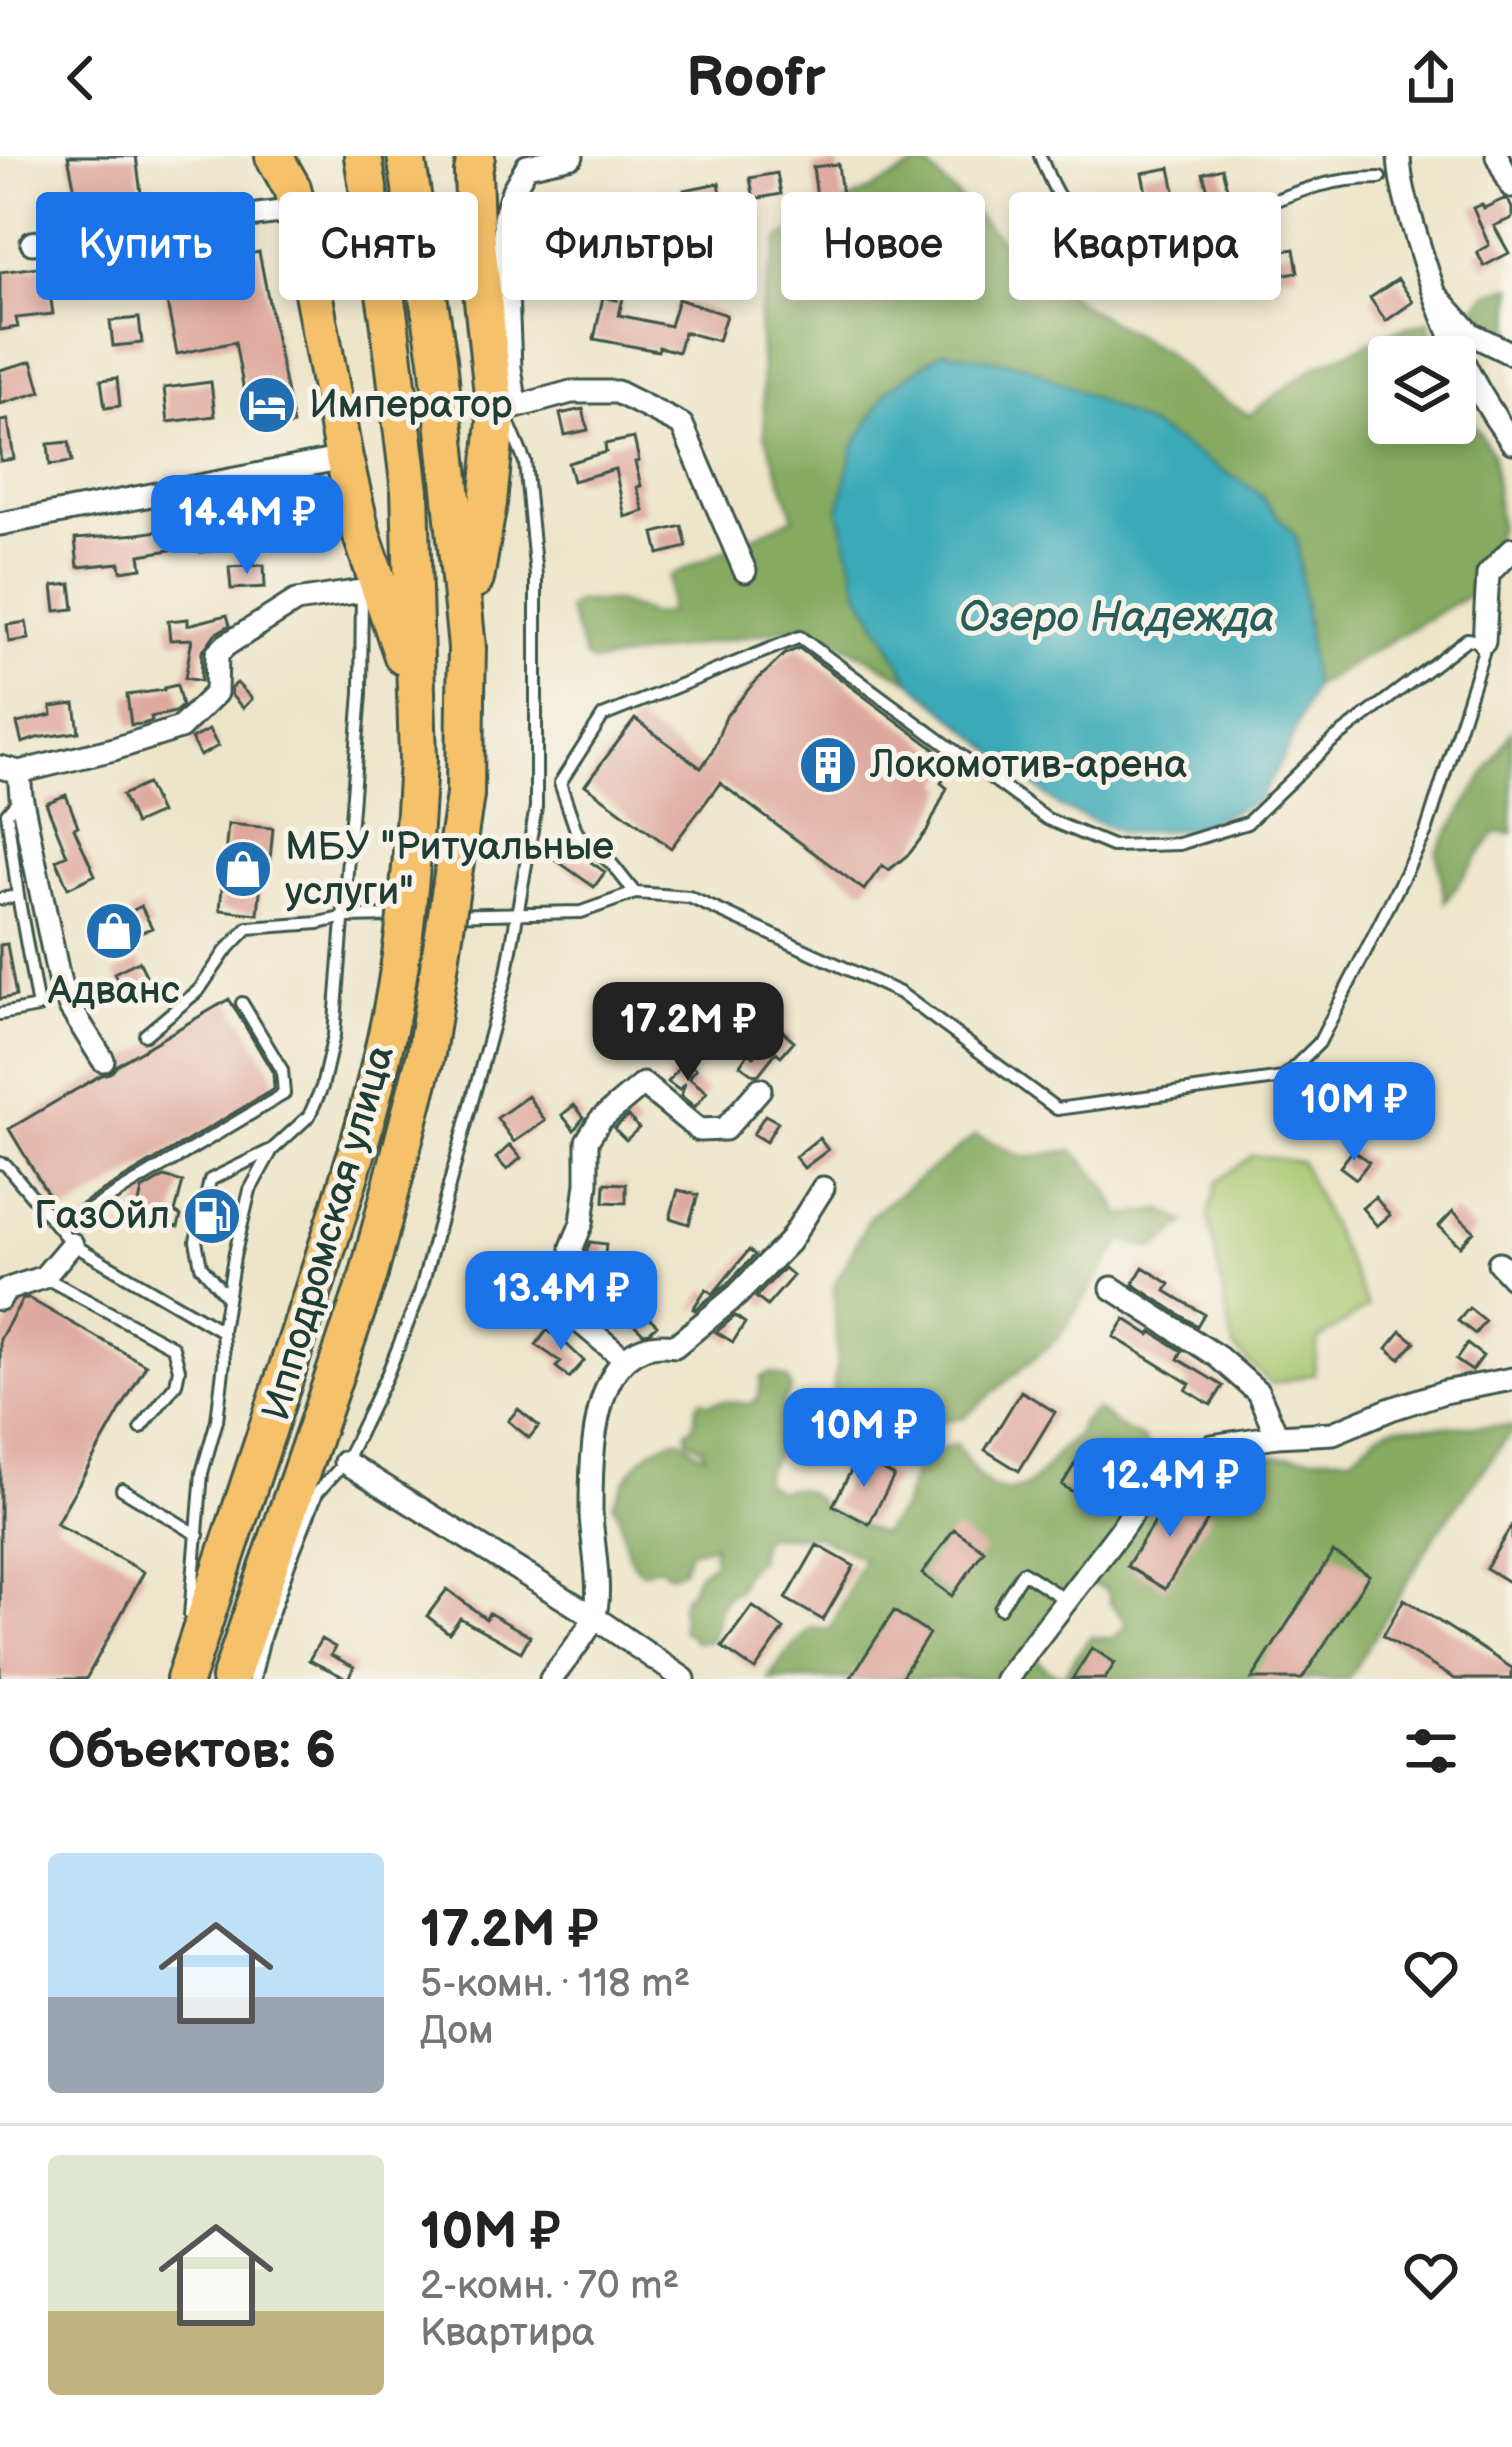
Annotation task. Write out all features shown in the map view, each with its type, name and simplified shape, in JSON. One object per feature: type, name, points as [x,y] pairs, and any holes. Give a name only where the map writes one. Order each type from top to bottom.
[{"type":"highway","points":[[274,156],[293,192]]},
{"type":"highway","name":"Ипподромская улица","points":[[184,1679],[345,1192],[382,1057],[405,922],[418,759],[410,491],[363,156]]},
{"type":"highway","name":"Ипподромская улица","points":[[249,1678],[369,1274],[426,1054],[465,795],[467,648],[438,358],[406,156]]},
{"type":"highway","points":[[467,648],[496,422],[505,395],[475,225],[476,156]]},
{"type":"highway","points":[[314,300],[362,536],[418,714]]},
{"type":"street","points":[[572,156],[527,166],[504,218],[510,368],[505,395],[617,392],[682,425],[745,571]]},
{"type":"street","points":[[1399,156],[1400,181],[1453,346],[1484,404],[1512,442]]},
{"type":"street","points":[[1497,156],[1512,187]]},
{"type":"street","points":[[32,243],[279,212]]},
{"type":"street","points":[[1434,292],[1471,334],[1512,354]]},
{"type":"street","points":[[0,524],[344,458]]},
{"type":"street","points":[[1484,642],[1488,574],[1512,549]]},
{"type":"street","points":[[103,1060],[60,984],[21,796],[9,770],[114,749],[180,728],[216,693],[217,654],[226,645],[296,601],[362,591]]},
{"type":"street","points":[[625,1359],[581,1323],[576,1309],[572,1247],[582,1223],[587,1141],[600,1120],[643,1084],[699,1130],[724,1129],[760,1089]]},
{"type":"street","points":[[551,1679],[594,1617],[597,1577],[591,1517],[596,1416],[608,1383],[625,1359],[657,1343],[675,1346],[737,1295],[789,1242],[823,1189]]},
{"type":"street","points":[[0,1299],[5,1290],[44,1276],[66,1236]]},
{"type":"street","points":[[1112,1288],[1218,1357],[1258,1392],[1277,1436]]},
{"type":"street","points":[[1006,1679],[1162,1469],[1212,1446],[1333,1433],[1444,1392],[1512,1379]]},
{"type":"street","points":[[345,1462],[594,1617],[684,1679]]},
{"type":"lane","points":[[1040,156],[1057,199],[1079,220],[1127,244],[1244,213],[1275,198],[1346,178],[1380,178]]},
{"type":"lane","points":[[249,1678],[317,1493],[345,1462],[420,1293],[507,972],[536,807],[536,577],[525,463],[505,395]]},
{"type":"lane","points":[[227,1297],[201,1266],[196,1241],[210,1180],[272,1150],[309,1116],[322,1087],[334,1035],[361,693],[362,536]]},
{"type":"lane","points":[[145,1035],[199,990],[248,928],[345,917],[581,912],[635,892],[689,897],[900,993],[1057,1108],[1283,1078],[1319,1043],[1426,832],[1484,642],[1468,639],[1330,742],[1247,823],[1179,844],[1112,846],[1047,819],[800,637],[603,716],[560,783],[577,833],[635,892]]},
{"type":"lane","points":[[0,1014],[38,1007],[7,813],[21,796]]},
{"type":"lane","points":[[0,899],[18,896]]},
{"type":"lane","points":[[66,1236],[284,1094],[282,1070],[242,1003]]},
{"type":"lane","points":[[184,1679],[202,1473],[219,1401],[227,1297],[250,1190],[272,1150]]},
{"type":"lane","points":[[0,1162],[66,1236],[222,1330]]},
{"type":"lane","points":[[44,1276],[173,1347],[179,1369],[176,1384],[141,1428]]},
{"type":"lane","points":[[122,1489],[198,1535]]},
{"type":"lane","points":[[1000,1608],[1023,1572],[1066,1600]]},
{"type":"green space","points":[[923,162],[953,192],[867,192]]},
{"type":"green space","points":[[985,224],[1009,248],[1009,300],[1076,300],[1163,351],[1203,387],[1249,415],[1313,368],[1368,343],[1368,444],[1476,444],[1476,427],[1493,454],[1499,527],[1476,590],[1313,687],[1297,538],[1255,490],[1151,427],[1026,365],[943,351],[887,390],[853,448],[860,593],[911,681],[809,625],[605,661],[585,658],[568,609],[576,602],[617,602],[651,615],[668,613],[670,576],[794,517],[765,434],[759,316],[779,239],[781,300],[985,300]]},
{"type":"green space","points":[[1512,286],[1512,343],[1483,329],[1472,311],[1488,293]]},
{"type":"green space","points":[[1429,321],[1433,336],[1384,336],[1397,330]]},
{"type":"green space","points":[[1512,730],[1512,833],[1495,833],[1445,902],[1437,852]]},
{"type":"green space","points":[[976,1135],[1024,1158],[1073,1150],[1105,1185],[1122,1216],[1163,1210],[1186,1223],[1154,1249],[1123,1240],[1058,1338],[963,1418],[878,1431],[830,1404],[837,1366],[834,1286],[871,1215]]},
{"type":"green space","points":[[1253,1155],[1301,1162],[1368,1307],[1318,1340],[1314,1374],[1271,1384],[1234,1348],[1208,1216],[1217,1182]]},
{"type":"green space","points":[[770,1373],[787,1379],[791,1389],[782,1404],[793,1418],[763,1481],[778,1491],[804,1490],[823,1508],[881,1534],[903,1507],[923,1456],[956,1444],[976,1474],[990,1487],[1008,1493],[1025,1488],[1039,1476],[1096,1409],[1142,1438],[1162,1469],[1193,1477],[1229,1472],[1262,1456],[1352,1456],[1380,1432],[1396,1426],[1512,1426],[1512,1431],[1438,1531],[1348,1679],[768,1679],[811,1628],[830,1630],[863,1558],[817,1536],[766,1536],[757,1560],[721,1604],[711,1640],[694,1642],[682,1631],[681,1605],[698,1573],[714,1562],[713,1545],[689,1551],[683,1569],[676,1573],[659,1566],[642,1572],[630,1557],[613,1504],[631,1472],[658,1446],[681,1439],[705,1455],[703,1448],[687,1439],[686,1431],[694,1425],[701,1400],[749,1403],[758,1397],[761,1377]],"holes":[[[1077,1581],[1103,1588],[1127,1623],[1112,1638],[1090,1637],[1064,1674],[1047,1669],[1026,1647]]]},
{"type":"water","name":"Озеро Надежда","points":[[943,351],[1026,365],[1151,427],[1255,490],[1297,538],[1313,687],[1286,753],[1258,801],[1189,829],[1123,833],[1061,808],[911,681],[860,593],[839,510],[853,448],[888,390]]},
{"type":"building","points":[[68,156],[136,156],[141,192],[75,192]]},
{"type":"building","points":[[838,164],[842,192],[816,192],[813,167]]},
{"type":"building","points":[[1170,168],[1175,192],[1146,192],[1142,173]]},
{"type":"building","points":[[1222,168],[1228,192],[1208,192],[1203,173]]},
{"type":"building","points":[[777,173],[781,194],[757,198],[750,178]]},
{"type":"building","points":[[719,183],[721,192],[684,192]]},
{"type":"building","points":[[1504,199],[1512,208],[1512,218],[1494,226],[1509,253],[1484,266],[1477,252],[1489,245],[1473,208]]},
{"type":"building","points":[[1294,249],[1298,272],[1281,275],[1281,251]]},
{"type":"building","points":[[259,252],[293,425],[262,432],[256,400],[246,402],[235,342],[177,354],[166,300],[255,300],[255,253]]},
{"type":"building","points":[[36,267],[36,300],[51,300],[53,314],[16,318],[18,327],[0,330],[0,272]]},
{"type":"building","points":[[1398,279],[1413,302],[1386,321],[1370,298]]},
{"type":"building","points":[[602,300],[623,300],[619,315],[670,326],[678,300],[726,315],[718,341],[684,332],[678,352],[594,339]]},
{"type":"building","points":[[139,318],[142,343],[113,346],[110,321]]},
{"type":"building","points":[[32,361],[41,392],[0,404],[0,370]]},
{"type":"building","points":[[117,378],[120,406],[105,408],[101,380]]},
{"type":"building","points":[[211,382],[215,416],[168,422],[164,388]]},
{"type":"building","points":[[583,409],[588,430],[565,435],[560,414]]},
{"type":"building","points":[[8,420],[14,459],[0,461],[0,421]]},
{"type":"building","points":[[634,438],[641,486],[637,487],[644,511],[625,517],[615,469],[573,481],[568,463],[606,452],[605,444]]},
{"type":"building","points":[[69,442],[72,462],[50,465],[48,444]]},
{"type":"building","points":[[223,514],[227,549],[201,552],[200,545],[140,555],[142,568],[121,571],[120,563],[78,567],[75,539],[198,525],[197,517]]},
{"type":"building","points":[[682,526],[687,547],[659,554],[654,533]]},
{"type":"building","points":[[264,565],[265,587],[231,589],[229,567]]},
{"type":"building","points":[[71,584],[74,609],[56,611],[53,586]]},
{"type":"building","points":[[227,615],[230,625],[215,634],[202,652],[201,681],[185,678],[192,639],[170,640],[168,621],[188,619],[188,625]]},
{"type":"building","points":[[26,622],[29,639],[9,642],[7,625]]},
{"type":"building","name":"Локомотив-арена","points":[[799,648],[955,764],[941,783],[947,788],[928,829],[889,870],[882,865],[864,890],[720,783],[671,848],[585,785],[635,719],[701,768],[726,716],[785,654]]},
{"type":"building","points":[[237,683],[252,699],[243,708],[231,695]]},
{"type":"building","points":[[177,685],[182,706],[131,725],[127,695]]},
{"type":"building","points":[[75,704],[79,732],[22,743],[17,723],[52,715],[51,707]]},
{"type":"building","points":[[209,730],[218,746],[200,756],[191,739]]},
{"type":"building","points":[[147,784],[160,813],[135,824],[122,795]]},
{"type":"building","points":[[66,795],[78,826],[74,828],[95,875],[68,888],[56,860],[67,855],[46,803]]},
{"type":"building","name":"МБУ \"Ритуальные услуги\"","points":[[228,824],[273,828],[269,870],[262,869],[258,914],[220,910]]},
{"type":"building","points":[[564,843],[605,872],[594,887],[553,858]]},
{"type":"building","points":[[141,906],[152,928],[103,947],[97,932],[131,918],[128,913]]},
{"type":"building","points":[[7,944],[16,996],[0,999],[0,945]]},
{"type":"building","points":[[139,961],[150,983],[125,995],[114,973]]},
{"type":"building","points":[[229,999],[273,1073],[274,1089],[61,1216],[9,1129]]},
{"type":"building","points":[[626,1023],[636,1035],[619,1049],[609,1037]]},
{"type":"building","points":[[778,1027],[794,1041],[781,1056],[776,1052],[759,1074],[740,1065],[749,1052],[754,1056]]},
{"type":"building","points":[[685,1060],[696,1069],[689,1078],[707,1092],[695,1107],[681,1096],[685,1083],[679,1090],[668,1082]]},
{"type":"building","points":[[528,1096],[545,1121],[514,1142],[497,1118]]},
{"type":"building","points":[[574,1105],[584,1117],[574,1130],[562,1115]]},
{"type":"building","points":[[765,1115],[778,1122],[766,1142],[753,1134]]},
{"type":"building","points":[[628,1116],[639,1128],[626,1140],[614,1128]]},
{"type":"building","points":[[819,1138],[828,1150],[804,1168],[795,1157]]},
{"type":"building","points":[[510,1145],[521,1158],[507,1170],[496,1158]]},
{"type":"building","points":[[1353,1150],[1369,1162],[1356,1179],[1340,1167]]},
{"type":"building","points":[[164,1177],[183,1182],[175,1212],[181,1216],[178,1227],[136,1217],[142,1190]]},
{"type":"building","points":[[605,1183],[626,1184],[626,1203],[604,1202]]},
{"type":"building","points":[[678,1190],[698,1195],[689,1224],[670,1218]]},
{"type":"building","points":[[1375,1197],[1390,1215],[1377,1226],[1362,1208]]},
{"type":"building","points":[[1453,1211],[1474,1231],[1460,1246],[1439,1226]]},
{"type":"building","points":[[590,1242],[606,1244],[603,1273],[611,1272],[616,1300],[595,1315],[587,1250]]},
{"type":"building","points":[[749,1250],[755,1255],[727,1284],[693,1309],[706,1289],[713,1294]]},
{"type":"building","points":[[1143,1267],[1170,1284],[1166,1291],[1204,1314],[1197,1326],[1133,1284]]},
{"type":"building","points":[[784,1268],[793,1276],[767,1306],[756,1297]]},
{"type":"building","points":[[28,1298],[146,1365],[56,1524],[144,1572],[86,1679],[0,1679],[0,1339],[22,1300]]},
{"type":"building","points":[[633,1302],[657,1325],[650,1332],[643,1333],[622,1313]]},
{"type":"building","points":[[1469,1308],[1485,1321],[1475,1334],[1458,1321]]},
{"type":"building","points":[[735,1316],[745,1323],[733,1342],[716,1332]]},
{"type":"building","points":[[1125,1319],[1182,1351],[1178,1359],[1223,1386],[1211,1405],[1186,1390],[1190,1384],[1114,1337]]},
{"type":"building","points":[[547,1330],[584,1361],[569,1378],[556,1367],[561,1362],[536,1345]]},
{"type":"building","points":[[1401,1331],[1415,1342],[1400,1359],[1387,1348]]},
{"type":"building","points":[[1467,1344],[1483,1356],[1472,1371],[1456,1360]]},
{"type":"building","points":[[1021,1391],[1055,1412],[1019,1471],[985,1450]]},
{"type":"building","points":[[518,1409],[539,1426],[529,1438],[508,1421]]},
{"type":"building","points":[[858,1457],[894,1476],[869,1524],[833,1505]]},
{"type":"building","points":[[1077,1460],[1100,1474],[1084,1499],[1062,1485]]},
{"type":"building","points":[[1174,1490],[1212,1513],[1165,1589],[1127,1566]]},
{"type":"building","points":[[1512,1525],[1512,1584],[1486,1568]]},
{"type":"building","points":[[954,1529],[984,1550],[952,1596],[922,1574]]},
{"type":"building","points":[[817,1545],[854,1566],[823,1620],[786,1599]]},
{"type":"building","points":[[1333,1552],[1369,1575],[1302,1679],[1252,1679]]},
{"type":"building","points":[[447,1589],[486,1619],[489,1613],[530,1636],[521,1652],[460,1618],[449,1633],[427,1616]]},
{"type":"building","points":[[1404,1599],[1512,1668],[1512,1679],[1455,1679],[1383,1636]]},
{"type":"building","points":[[752,1606],[784,1629],[755,1670],[722,1647]]},
{"type":"building","points":[[894,1611],[929,1634],[900,1679],[850,1679]]},
{"type":"building","points":[[321,1639],[335,1647],[331,1655],[354,1667],[348,1679],[309,1660]]},
{"type":"building","points":[[1092,1648],[1115,1663],[1105,1679],[1072,1679]]},
{"type":"place","name":"Император","points":[[267,405]]},
{"type":"place","name":"Локомотив-арена","points":[[828,765]]},
{"type":"place","name":"МБУ \"Ритуальные услуги\"","points":[[243,869]]},
{"type":"place","name":"Адванс","points":[[114,931]]},
{"type":"place","name":"ГазОйл","points":[[212,1216]]}]
